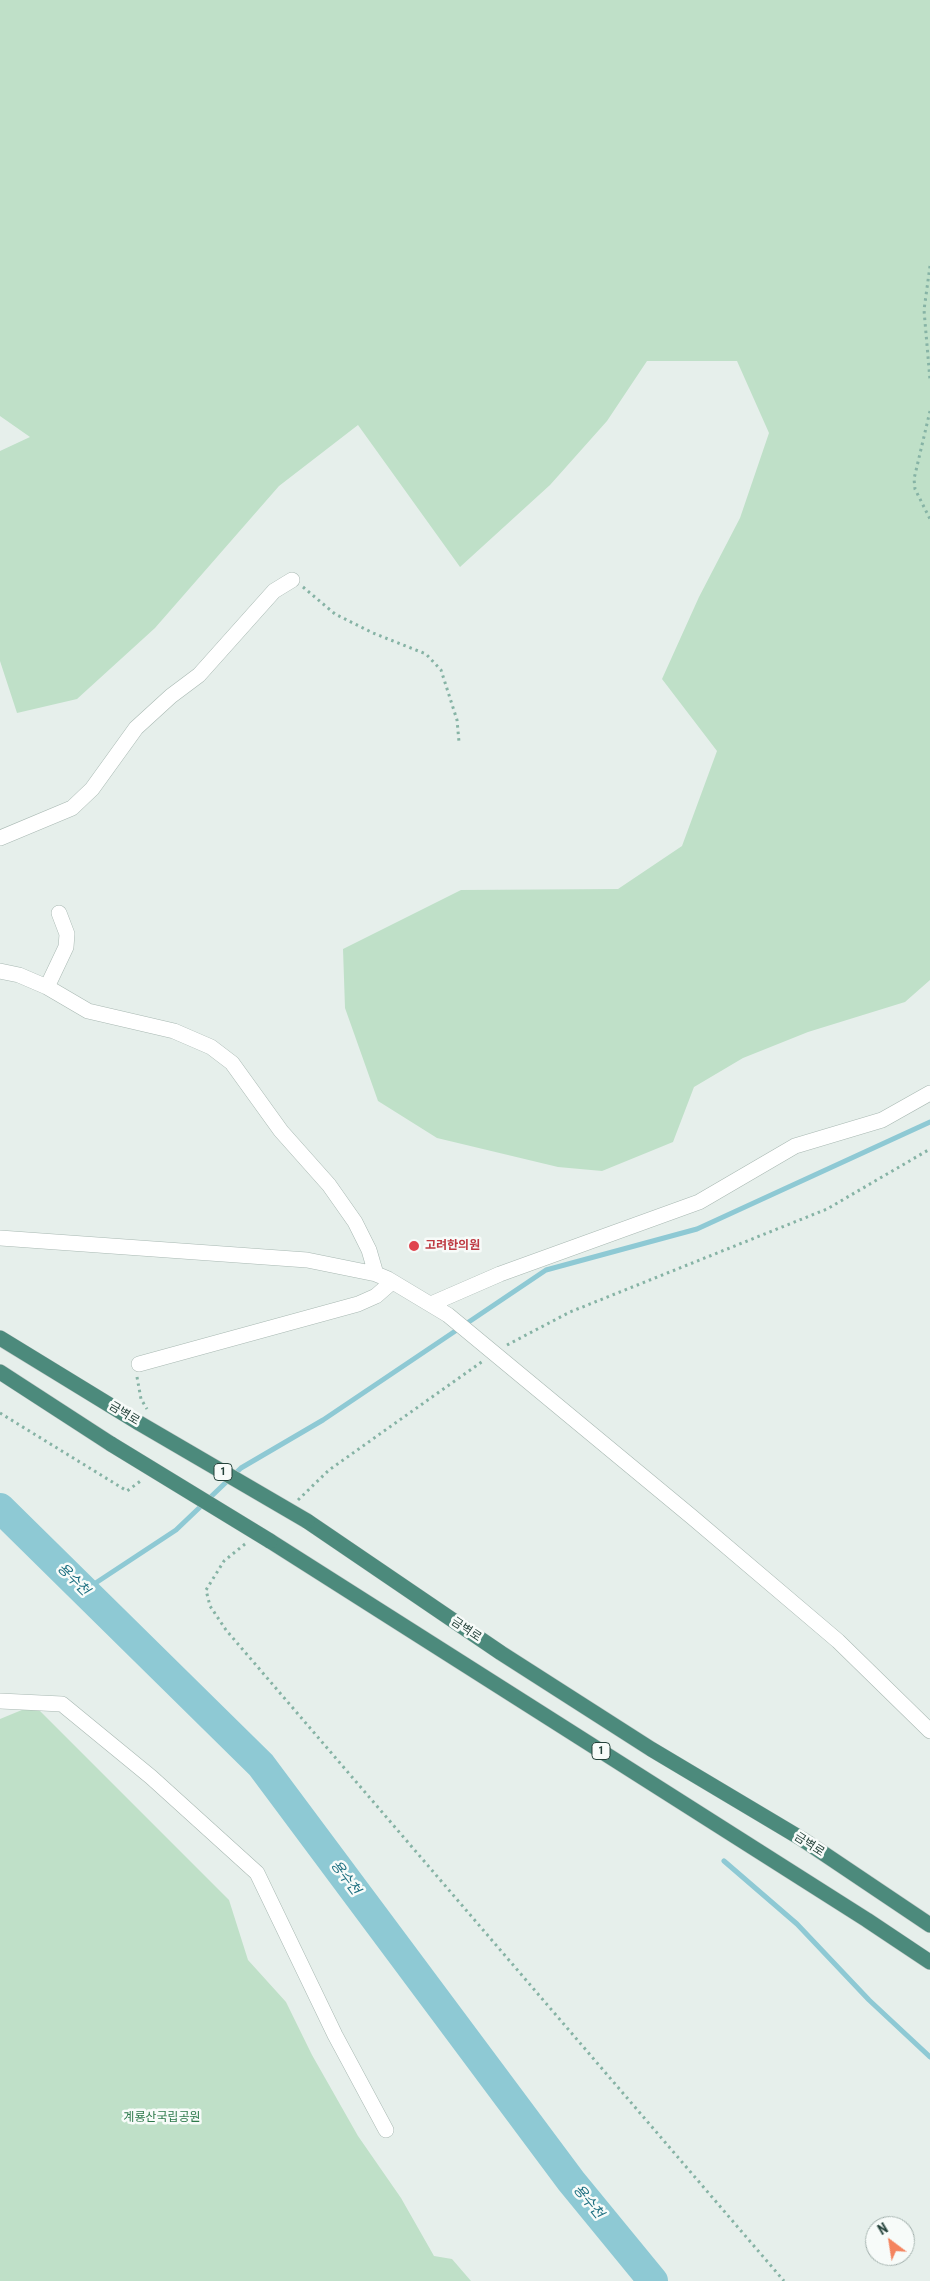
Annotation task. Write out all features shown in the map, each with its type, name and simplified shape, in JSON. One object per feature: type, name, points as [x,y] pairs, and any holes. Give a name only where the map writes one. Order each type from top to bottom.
[{"type":"highway","name":"금벽로","points":[[0,1338],[139,1423],[307,1521],[501,1653],[651,1749],[802,1839],[930,1925]]},
{"type":"highway","name":"1","points":[[0,1372],[111,1444],[270,1541],[851,1909],[930,1962]]},
{"type":"street","points":[[0,838],[72,808],[92,789],[136,728],[171,696],[199,675],[274,591],[292,580]]},
{"type":"street","points":[[47,987],[66,948],[67,934],[60,913]]},
{"type":"street","points":[[0,971],[19,975],[47,987],[88,1011],[174,1031],[211,1047],[232,1063],[281,1131],[356,1222],[369,1250],[376,1274]]},
{"type":"street","points":[[431,1304],[500,1274],[699,1202],[796,1146],[882,1120],[930,1093]]},
{"type":"street","points":[[0,1238],[307,1260],[376,1274],[392,1282],[448,1315],[487,1347],[838,1641],[930,1731]]},
{"type":"street","points":[[139,1364],[358,1304],[376,1296],[392,1282]]},
{"type":"street","points":[[0,1701],[62,1704],[151,1777],[257,1873],[335,2035],[386,2130]]},
{"type":"path","points":[[930,266],[924,310],[930,380]]},
{"type":"path","points":[[930,411],[914,479],[918,494],[930,519]]},
{"type":"path","points":[[292,580],[307,588],[334,614],[373,633],[426,654],[441,670],[457,720],[459,742]]},
{"type":"green space","points":[[0,0],[930,0],[930,980],[905,1002],[808,1032],[743,1058],[694,1087],[673,1142],[602,1171],[558,1167],[437,1138],[378,1101],[345,1008],[343,949],[461,890],[618,889],[682,846],[717,751],[662,679],[699,597],[740,518],[769,433],[737,361],[647,361],[607,421],[550,485],[460,567],[358,425],[279,486],[155,628],[77,699],[17,713],[0,661],[0,451],[30,437],[0,416]]},
{"type":"green space","name":"계룡산국립공원","points":[[34,1705],[229,1900],[248,1960],[286,2002],[312,2055],[358,2136],[401,2198],[434,2256],[452,2259],[471,2281],[0,2281],[0,1719]]},
{"type":"waterway","points":[[85,1590],[176,1530],[241,1468],[323,1420],[546,1270],[697,1229],[930,1122]]},
{"type":"waterway","name":"용수천","points":[[0,1508],[261,1765],[571,2181],[653,2281]]},
{"type":"waterway","points":[[724,1861],[797,1924],[869,2000],[930,2057]]},
{"type":"place","name":"고려한의원","points":[[414,1246]]}]
